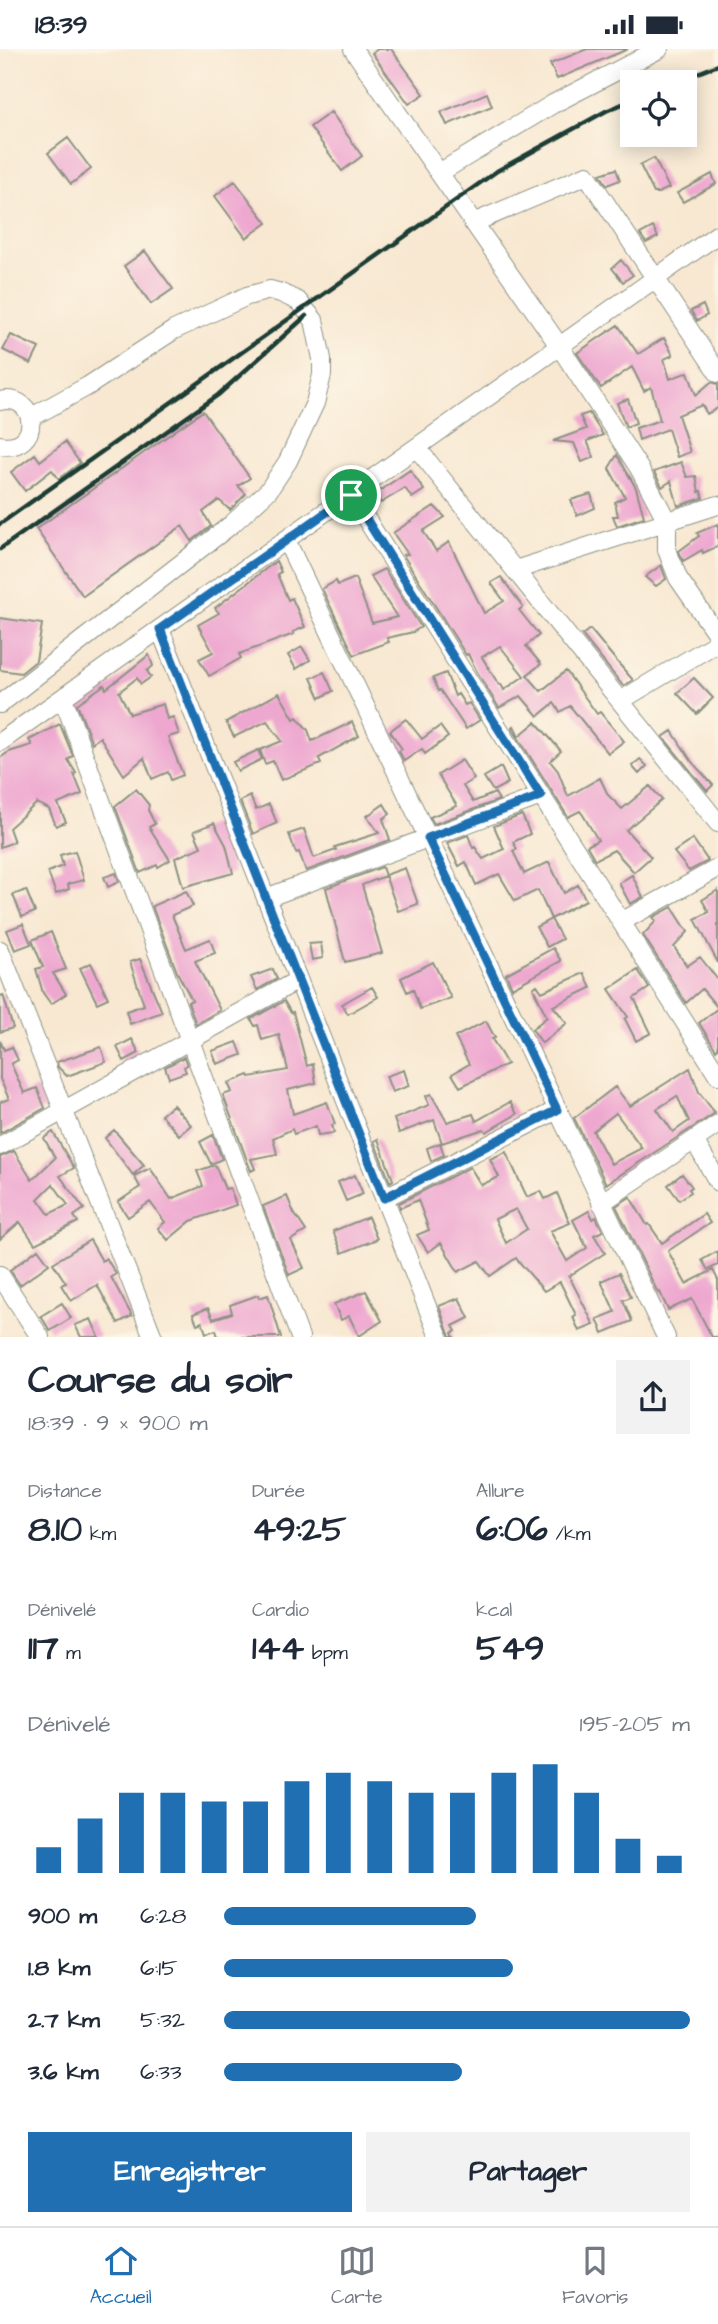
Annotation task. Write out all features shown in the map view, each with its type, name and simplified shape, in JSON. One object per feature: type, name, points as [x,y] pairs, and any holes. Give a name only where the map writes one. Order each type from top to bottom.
[{"type":"street","points":[[353,49],[561,347],[639,468],[667,521],[667,550],[678,578],[718,636]]},
{"type":"street","points":[[439,173],[553,104],[659,49]]},
{"type":"street","points":[[473,223],[587,175],[718,373]]},
{"type":"street","points":[[0,742],[718,234]]},
{"type":"street","points":[[0,704],[232,524],[268,491],[288,461],[315,403],[322,375],[322,359],[314,320],[298,301],[281,293],[270,290],[247,296],[174,330],[88,386],[30,418]]},
{"type":"street","points":[[0,445],[9,446],[22,442],[29,431],[30,418],[19,403],[1,399]]},
{"type":"street","points":[[417,448],[718,823]]},
{"type":"street","points":[[351,495],[718,1075]]},
{"type":"street","points":[[515,570],[718,505]]},
{"type":"street","points":[[286,540],[666,1337]]},
{"type":"street","points":[[160,629],[439,1337]]},
{"type":"street","points":[[620,701],[718,642]]},
{"type":"street","points":[[63,698],[300,1337]]},
{"type":"street","points":[[266,898],[541,796]]},
{"type":"street","points":[[621,922],[718,867]]},
{"type":"street","points":[[0,950],[153,1337]]},
{"type":"street","points":[[0,1146],[298,980]]},
{"type":"street","points":[[384,1198],[557,1110]]},
{"type":"street","points":[[601,1203],[718,1124]]},
{"type":"street","points":[[694,1140],[718,1182]]},
{"type":"street","points":[[0,1275],[40,1337]]},
{"type":"building","points":[[378,49],[391,49],[424,94],[409,104],[372,53]]},
{"type":"building","points":[[587,49],[628,49],[557,79],[550,64]]},
{"type":"building","points":[[487,93],[492,106],[447,125],[441,112]]},
{"type":"building","points":[[331,112],[362,156],[342,171],[310,127]]},
{"type":"building","points":[[68,138],[91,169],[71,184],[48,153]]},
{"type":"building","points":[[654,158],[669,188],[658,193],[654,193],[640,165]]},
{"type":"building","points":[[616,169],[620,180],[607,185],[600,174]]},
{"type":"building","points":[[712,174],[716,184],[683,202],[677,193]]},
{"type":"building","points":[[235,181],[267,223],[246,238],[215,196]]},
{"type":"building","points":[[653,227],[658,237],[646,243],[640,234]]},
{"type":"building","points":[[145,251],[173,289],[151,304],[124,266]]},
{"type":"building","points":[[621,260],[633,275],[623,282],[612,268]]},
{"type":"building","points":[[703,305],[707,315],[697,321],[691,311]]},
{"type":"building","points":[[618,325],[638,354],[664,338],[673,355],[664,359],[670,379],[688,372],[696,395],[711,382],[718,384],[718,408],[707,414],[702,405],[678,415],[690,452],[677,457],[668,429],[639,440],[636,428],[660,420],[651,387],[644,391],[632,367],[601,388],[577,353]]},
{"type":"building","points":[[11,335],[39,348],[31,364],[3,350]]},
{"type":"building","points":[[628,399],[636,423],[626,427],[617,403]]},
{"type":"building","points":[[203,411],[250,478],[238,486],[246,494],[230,510],[219,500],[203,512],[211,526],[192,541],[182,526],[83,596],[36,529]]},
{"type":"building","points":[[589,413],[603,435],[587,441],[594,457],[582,462],[574,443],[553,441],[586,429],[580,416]]},
{"type":"building","points":[[65,442],[80,463],[59,479],[52,470],[25,491],[11,472],[35,454],[40,461]]},
{"type":"building","points":[[617,455],[636,488],[644,517],[617,526],[613,516],[618,516],[615,502],[625,497],[609,468]]},
{"type":"building","points":[[681,462],[687,477],[696,476],[703,498],[678,506],[671,481],[662,487],[654,472]]},
{"type":"building","points":[[410,470],[424,490],[412,498],[405,488],[381,503],[375,494]]},
{"type":"building","points":[[591,494],[595,508],[577,516],[571,500]]},
{"type":"building","points":[[434,506],[445,517],[423,531],[436,551],[449,542],[484,613],[504,601],[491,583],[501,577],[523,607],[519,610],[539,635],[526,646],[541,664],[527,675],[541,691],[566,671],[597,714],[600,712],[624,741],[608,753],[570,706],[560,712],[554,703],[538,716],[521,696],[499,708],[468,654],[466,655],[403,555],[408,554],[393,533]],"holes":[[[500,646],[524,676],[504,690],[482,657]]]},
{"type":"building","points":[[718,524],[718,546],[703,553],[702,550],[683,561],[679,551],[699,536],[697,533]]},
{"type":"building","points":[[276,561],[281,572],[277,574],[288,600],[292,598],[305,627],[293,632],[294,634],[239,654],[241,658],[209,676],[199,659],[213,652],[198,625],[219,613],[215,608]]},
{"type":"building","points":[[661,565],[666,579],[656,586],[645,577]]},
{"type":"building","points":[[384,569],[421,627],[413,632],[387,638],[389,642],[354,655],[322,589],[336,581],[338,585],[355,578],[372,623],[397,617],[370,576]]},
{"type":"building","points":[[0,618],[42,624],[36,661],[21,673],[0,670]]},
{"type":"building","points":[[590,629],[633,680],[623,686],[582,635]]},
{"type":"building","points":[[302,647],[310,660],[296,669],[288,655]]},
{"type":"building","points":[[149,655],[153,666],[147,671],[151,677],[141,684],[137,678],[119,692],[130,714],[163,704],[167,719],[173,717],[179,734],[168,737],[183,775],[171,780],[168,772],[152,779],[144,758],[124,775],[100,737],[92,743],[77,704],[104,685],[106,689]]},
{"type":"building","points":[[324,672],[333,691],[320,698],[311,678]]},
{"type":"building","points":[[446,673],[455,696],[458,694],[465,705],[469,703],[480,720],[466,729],[440,690],[438,691],[433,678]]},
{"type":"building","points":[[694,678],[713,698],[697,714],[677,693]]},
{"type":"building","points":[[279,693],[294,719],[297,717],[308,730],[312,741],[352,722],[359,736],[319,758],[321,764],[281,780],[273,761],[265,764],[260,750],[282,741],[267,721],[234,737],[226,722]]},
{"type":"building","points":[[406,719],[422,739],[440,726],[448,737],[425,754],[422,749],[404,761],[399,751],[402,749],[390,731]]},
{"type":"building","points":[[536,722],[561,751],[550,761],[558,771],[568,796],[600,778],[608,795],[622,809],[650,786],[662,800],[626,830],[651,857],[634,872],[614,850],[595,860],[587,846],[598,840],[583,815],[580,811],[568,817],[512,728],[514,726],[519,736]]},
{"type":"building","points":[[60,724],[73,756],[68,760],[76,773],[74,774],[82,794],[58,804],[66,822],[56,826],[49,809],[37,803],[9,828],[14,842],[0,847],[0,758],[9,752],[32,745],[29,740]]},
{"type":"building","points":[[672,731],[692,762],[713,785],[707,791],[663,737]]},
{"type":"building","points":[[258,750],[262,759],[238,771],[233,762]]},
{"type":"building","points":[[640,759],[647,766],[639,774],[632,766]]},
{"type":"building","points":[[462,760],[474,779],[463,786],[473,802],[495,793],[499,800],[434,824],[430,817],[457,806],[438,775]]},
{"type":"building","points":[[501,767],[508,783],[493,791],[484,777]]},
{"type":"building","points":[[136,789],[149,805],[148,810],[155,824],[149,827],[170,860],[140,873],[115,806]]},
{"type":"building","points":[[250,796],[256,810],[269,804],[277,823],[253,834],[240,801]]},
{"type":"building","points":[[384,804],[390,814],[383,819],[390,840],[306,871],[289,834],[304,829],[314,858],[336,850],[335,847],[379,833],[367,816]]},
{"type":"building","points":[[522,815],[530,834],[513,842],[517,849],[513,851],[524,874],[549,862],[564,893],[578,885],[586,900],[551,919],[538,890],[515,901],[499,874],[476,885],[466,862],[459,866],[447,843],[468,835],[473,848],[475,847],[483,859],[504,849],[494,826]]},
{"type":"building","points":[[214,823],[226,845],[233,873],[183,887],[175,858],[201,847],[194,831]]},
{"type":"building","points":[[693,839],[708,861],[689,871],[674,852]]},
{"type":"building","points":[[75,851],[84,880],[68,884],[69,889],[56,894],[48,872],[63,866],[60,855]]},
{"type":"building","points":[[382,867],[385,876],[362,885],[382,953],[345,962],[326,888]]},
{"type":"building","points":[[405,868],[418,904],[398,911],[385,875]]},
{"type":"building","points":[[116,873],[119,882],[108,887],[104,877]]},
{"type":"building","points":[[632,875],[643,897],[630,904],[619,883]]},
{"type":"building","points":[[26,890],[35,912],[22,917],[13,895]]},
{"type":"building","points":[[718,890],[718,963],[695,919],[709,912],[702,900]]},
{"type":"building","points":[[186,891],[193,906],[172,915],[186,949],[210,939],[215,953],[195,961],[220,1010],[196,1024],[188,1002],[192,1000],[177,972],[152,906]]},
{"type":"building","points":[[672,907],[688,932],[674,947],[687,966],[700,957],[718,980],[718,1008],[702,989],[686,1003],[643,935],[656,921],[653,917]]},
{"type":"building","points":[[551,919],[562,939],[547,947],[536,927]]},
{"type":"building","points":[[23,924],[31,944],[15,950],[7,930]]},
{"type":"building","points":[[51,932],[66,969],[53,973],[66,994],[51,1004],[43,993],[36,969],[43,967],[32,940]]},
{"type":"building","points":[[321,943],[323,958],[312,960],[309,944]]},
{"type":"building","points":[[553,948],[561,961],[512,988],[506,974]]},
{"type":"building","points":[[140,959],[162,1012],[130,1024],[126,1011],[144,1005],[130,962]]},
{"type":"building","points":[[433,962],[451,998],[420,1009],[413,989],[407,992],[401,978]]},
{"type":"building","points":[[91,963],[108,998],[97,1003],[80,968]]},
{"type":"building","points":[[273,969],[277,979],[257,990],[251,977]]},
{"type":"building","points":[[638,970],[649,988],[634,998],[651,1033],[636,1041],[625,1019],[628,1017],[609,989]]},
{"type":"building","points":[[584,973],[591,988],[553,1006],[567,1023],[542,1043],[532,1029],[547,1017],[533,988],[537,985],[542,992]]},
{"type":"building","points":[[372,987],[378,997],[348,1014],[342,1004]]},
{"type":"building","points":[[3,995],[13,1028],[0,1032],[0,996]]},
{"type":"building","points":[[284,1001],[291,1013],[293,1012],[307,1066],[313,1064],[316,1083],[288,1090],[293,1114],[327,1102],[335,1124],[332,1125],[334,1133],[318,1135],[316,1126],[294,1134],[292,1129],[273,1138],[277,1154],[251,1159],[255,1169],[251,1171],[223,1095],[232,1092],[228,1083],[249,1075],[250,1077],[288,1070],[279,1035],[262,1040],[258,1025],[255,1026],[251,1019]]},
{"type":"building","points":[[718,1008],[718,1048],[716,1050],[699,1023]]},
{"type":"building","points":[[486,1021],[495,1038],[492,1039],[507,1064],[460,1087],[452,1074],[469,1064],[455,1037]]},
{"type":"building","points":[[132,1039],[139,1053],[124,1061],[117,1047]]},
{"type":"building","points":[[0,1041],[4,1050],[12,1047],[18,1060],[11,1064],[24,1093],[37,1088],[45,1108],[0,1133],[0,1102],[9,1099],[0,1079]]},
{"type":"building","points":[[237,1042],[242,1055],[217,1064],[212,1051]]},
{"type":"building","points":[[101,1047],[106,1062],[67,1076],[58,1067],[57,1062]]},
{"type":"building","points":[[184,1057],[186,1072],[169,1078],[165,1067]]},
{"type":"building","points":[[690,1068],[699,1092],[715,1113],[606,1184],[574,1118],[615,1087],[630,1106]],"holes":[[[677,1096],[689,1121],[673,1132],[657,1109]],[[616,1113],[642,1148],[611,1164],[593,1131]]]},
{"type":"building","points":[[404,1070],[409,1086],[392,1092],[386,1076]]},
{"type":"building","points":[[431,1094],[447,1122],[473,1114],[476,1121],[510,1102],[517,1114],[486,1132],[484,1129],[442,1143],[434,1120],[399,1133],[394,1119],[429,1105],[426,1096]]},
{"type":"building","points":[[173,1105],[191,1125],[179,1135],[161,1115]]},
{"type":"building","points":[[114,1130],[144,1165],[133,1175],[105,1138]]},
{"type":"building","points":[[53,1132],[74,1168],[60,1176],[84,1209],[74,1216],[78,1222],[35,1244],[20,1222],[0,1239],[0,1157],[14,1151],[32,1180],[55,1158],[44,1138]],"holes":[[[53,1184],[68,1205],[49,1214],[38,1199]]]},
{"type":"building","points":[[213,1135],[222,1159],[211,1164],[200,1142]]},
{"type":"building","points":[[378,1139],[393,1180],[390,1182],[374,1141]]},
{"type":"building","points":[[440,1143],[444,1155],[431,1161],[427,1148]]},
{"type":"building","points":[[506,1152],[527,1197],[541,1191],[545,1199],[557,1193],[570,1223],[550,1231],[567,1261],[587,1248],[573,1220],[589,1211],[593,1219],[596,1217],[603,1231],[594,1235],[605,1253],[569,1276],[594,1325],[579,1331],[573,1317],[576,1315],[560,1282],[544,1291],[516,1258],[490,1276],[479,1261],[458,1272],[441,1243],[428,1252],[417,1235],[429,1230],[418,1200],[400,1208],[399,1203],[470,1167],[481,1185],[499,1177],[490,1159]],"holes":[[[516,1209],[527,1229],[506,1243],[495,1219]]]},
{"type":"building","points":[[215,1165],[225,1189],[230,1188],[236,1205],[191,1221],[168,1240],[158,1228],[165,1222],[150,1202],[128,1217],[118,1202],[140,1187],[134,1176],[150,1168],[171,1199],[203,1186],[197,1171]]},
{"type":"building","points":[[682,1174],[692,1187],[689,1189],[691,1192],[679,1200],[668,1185]]},
{"type":"building","points":[[355,1175],[363,1194],[346,1201],[338,1182]]},
{"type":"building","points":[[287,1196],[306,1231],[291,1240],[304,1268],[289,1275],[263,1206]]},
{"type":"building","points":[[630,1197],[662,1243],[704,1214],[710,1223],[668,1251],[686,1284],[713,1270],[718,1280],[718,1337],[712,1337],[692,1299],[668,1310],[616,1206]]},
{"type":"building","points":[[368,1217],[377,1239],[342,1253],[333,1231]]},
{"type":"building","points":[[90,1240],[102,1261],[106,1258],[116,1274],[111,1277],[132,1316],[118,1323],[97,1285],[71,1301],[61,1285],[66,1283],[53,1263]]},
{"type":"building","points":[[38,1249],[49,1264],[20,1285],[10,1270]]},
{"type":"building","points":[[718,1251],[718,1265],[708,1270],[702,1260]]},
{"type":"building","points":[[619,1273],[631,1297],[623,1300],[632,1321],[603,1333],[597,1319],[615,1312],[601,1281]]},
{"type":"building","points":[[366,1291],[382,1321],[359,1336],[349,1316],[341,1320],[334,1304]]},
{"type":"building","points":[[258,1295],[259,1298],[268,1295],[281,1337],[218,1337],[216,1330],[206,1333],[202,1322],[197,1324],[193,1314],[208,1308],[213,1319],[232,1313],[230,1305]]},
{"type":"building","points":[[459,1298],[469,1318],[453,1326],[456,1331],[452,1333],[454,1337],[450,1337],[439,1306]]},
{"type":"building","points":[[62,1303],[71,1318],[50,1331],[41,1316]]},
{"type":"building","points":[[91,1319],[99,1337],[81,1337],[75,1325]]},
{"type":"railway","points":[[697,73],[718,65]]},
{"type":"railway","points":[[0,524],[497,171],[620,105]]},
{"type":"railway","points":[[0,549],[218,395],[306,316]]},
{"type":"route","points":[[351,495],[541,796],[428,838],[557,1110],[384,1198],[160,629],[351,495]]}]
